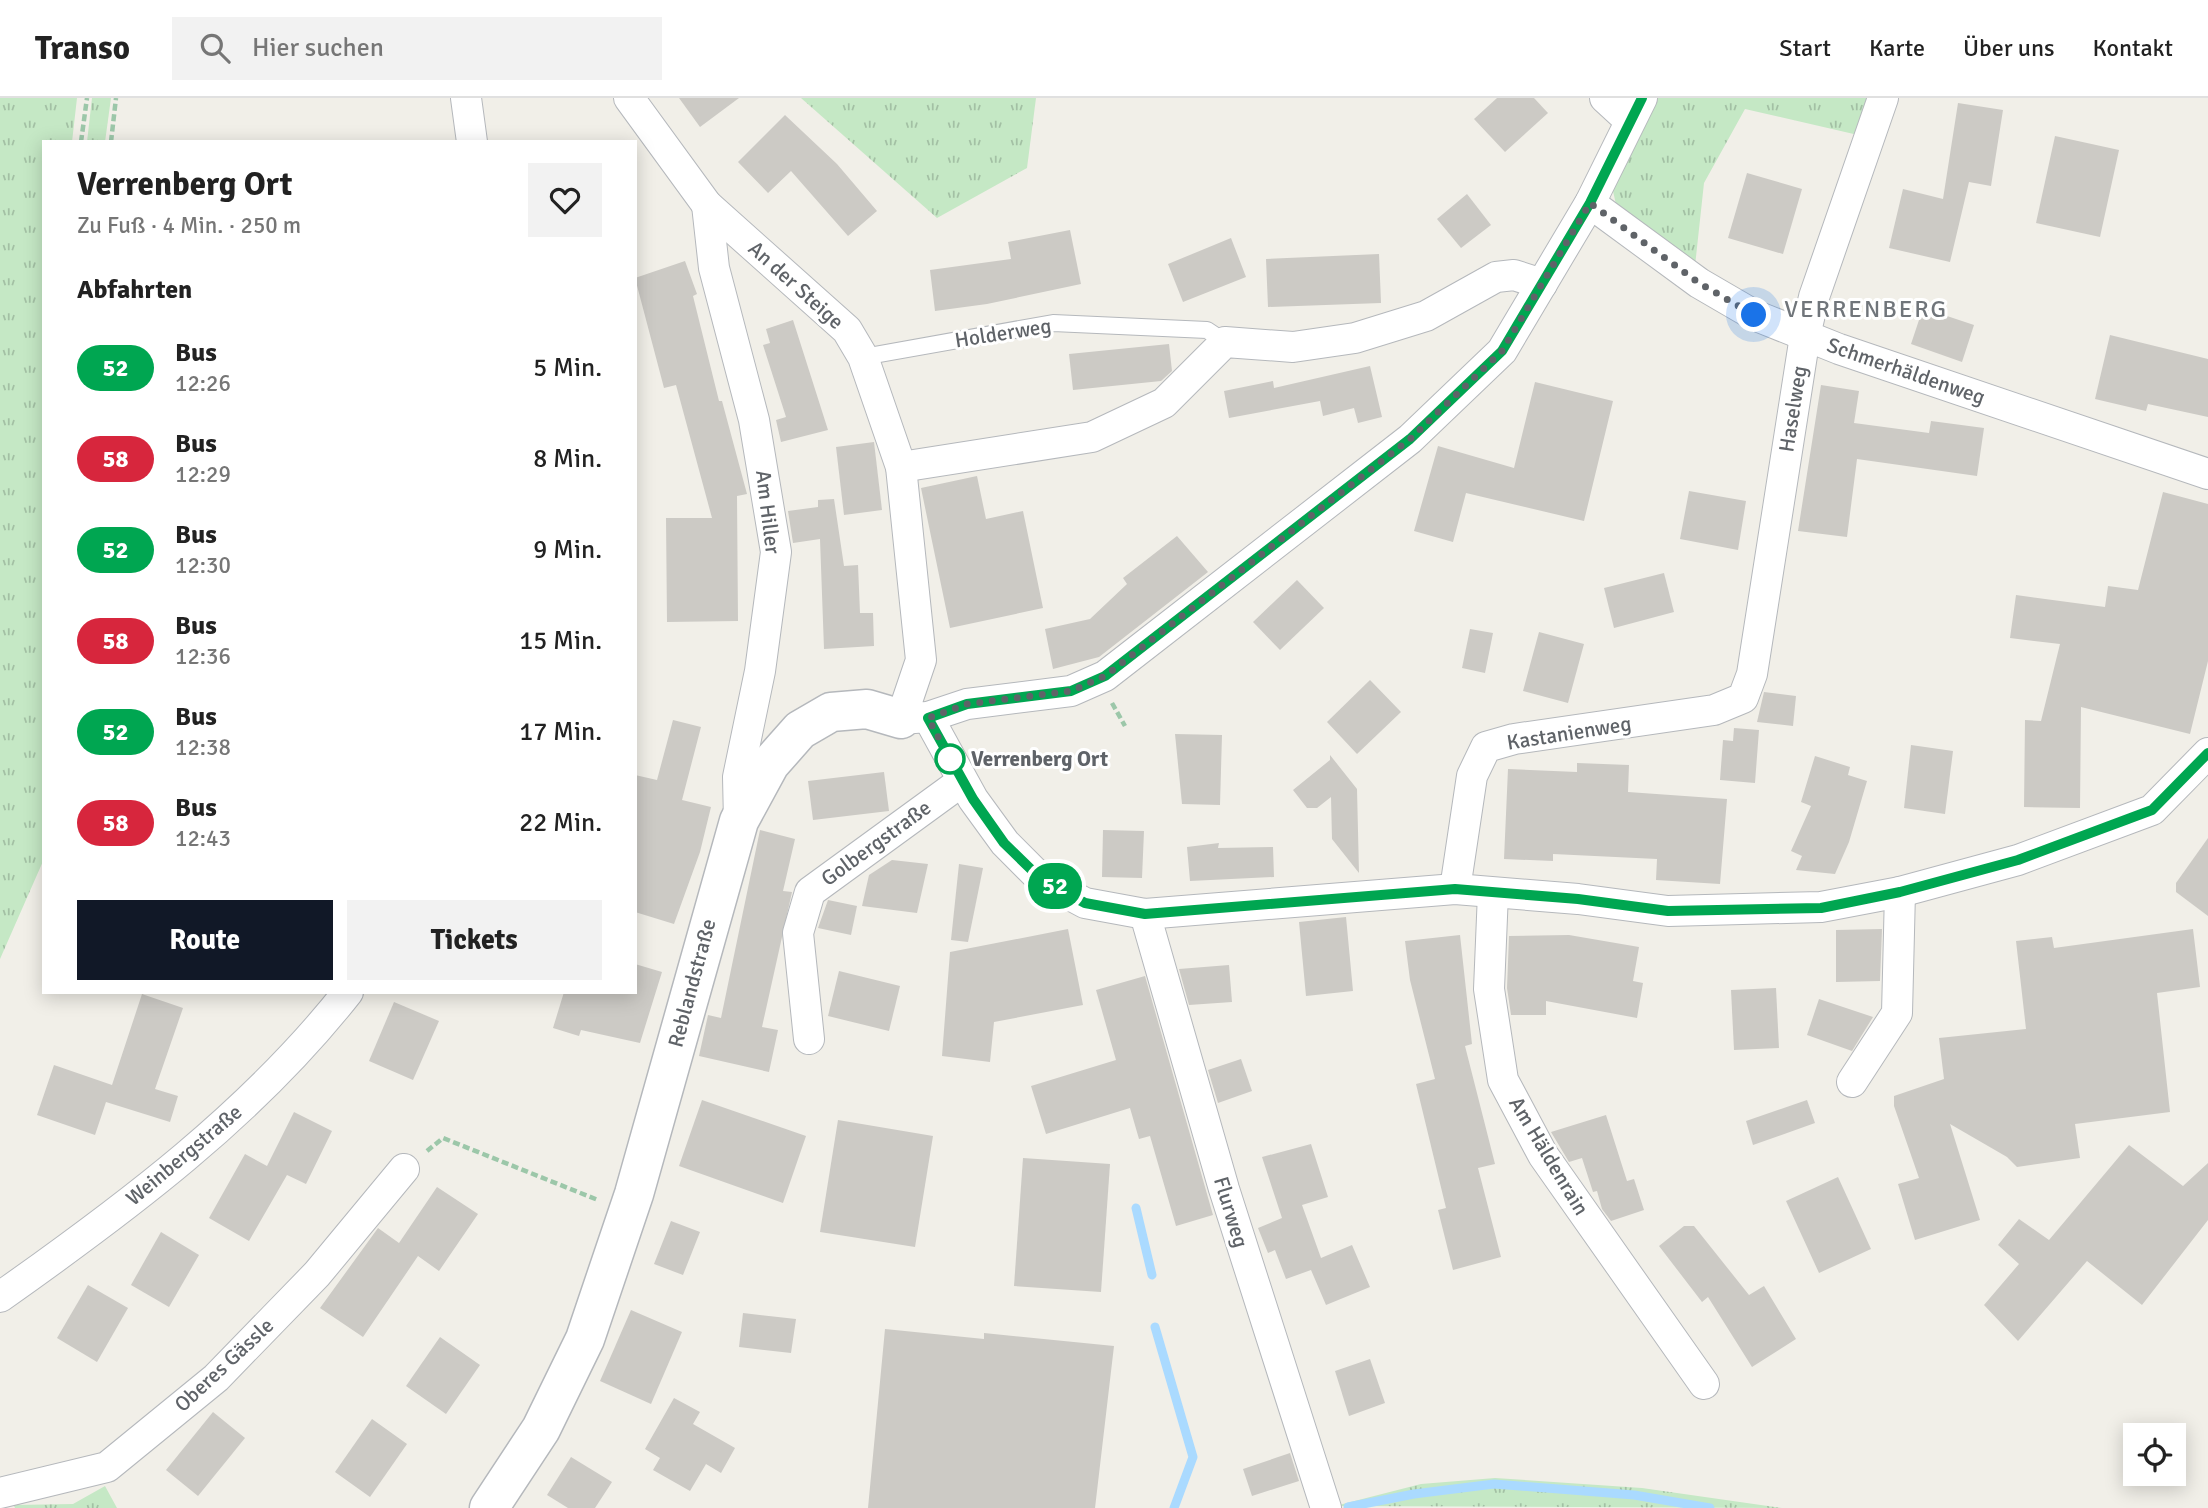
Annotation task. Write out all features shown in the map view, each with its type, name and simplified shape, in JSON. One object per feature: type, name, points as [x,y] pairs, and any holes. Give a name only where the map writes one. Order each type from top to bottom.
[{"type":"street","points":[[466,98],[472,140]]},
{"type":"street","name":"An der Steige","points":[[629,98],[707,205],[847,330],[863,357],[901,467],[921,660],[915,718]]},
{"type":"street","points":[[1605,98],[1636,110],[1590,203],[1502,351],[1410,439],[1105,676],[1071,691],[967,704],[915,718],[1004,843],[1042,880],[1085,903],[1145,914],[1455,889],[1578,899],[1668,911],[1821,908],[1900,892],[2018,860],[2152,810],[2208,753]]},
{"type":"street","name":"Haselweg","points":[[1714,710],[1744,698],[1752,674],[1805,336],[1815,297],[1883,98]]},
{"type":"street","name":"Schmerhäldenweg","points":[[1590,203],[1699,283],[1754,315],[1805,336],[2208,474]]},
{"type":"street","name":"Am Hiller","points":[[707,205],[714,268],[754,420],[776,552],[761,670],[738,777],[739,821]]},
{"type":"street","name":"Holderweg","points":[[1225,342],[1293,347],[1355,338],[1426,316],[1496,277],[1514,275],[1542,284]]},
{"type":"street","points":[[901,467],[1093,437],[1164,402],[1225,342]]},
{"type":"street","name":"Reblandstraße","points":[[489,1508],[541,1429],[585,1339],[634,1194],[739,821],[770,764],[800,730],[831,712],[867,709],[915,718]]},
{"type":"street","name":"Kastanienweg","points":[[1455,889],[1472,776],[1486,747],[1514,739],[1714,710]]},
{"type":"street","name":"Golbergstraße","points":[[809,1039],[798,933],[810,892],[961,782]]},
{"type":"street","points":[[1852,1082],[1897,1013],[1900,892]]},
{"type":"street","name":"Am Häldenrain","points":[[1493,893],[1489,989],[1503,1080],[1543,1155],[1704,1384]]},
{"type":"street","name":"Flurweg","points":[[1145,914],[1224,1189],[1326,1508]]},
{"type":"street","name":"Weinbergstraße","points":[[0,1297],[81,1240],[206,1142],[309,1042],[346,994]]},
{"type":"street","name":"Oberes Gässle","points":[[0,1493],[107,1467],[216,1378],[317,1274],[404,1169]]},
{"type":"lane","name":"Holderweg","points":[[863,357],[1053,323],[1207,330],[1225,342]]},
{"type":"path","points":[[81,140],[87,98]]},
{"type":"path","points":[[111,140],[116,98]]},
{"type":"path","points":[[443,1139],[604,1203]]},
{"type":"green space","points":[[0,98],[77,98],[72,140],[42,140],[42,864],[0,959]]},
{"type":"green space","points":[[92,98],[111,98],[105,140],[87,140]]},
{"type":"green space","points":[[801,98],[1036,98],[1027,168],[937,218]]},
{"type":"green space","points":[[1658,98],[1870,98],[1858,135],[1745,109],[1704,183],[1695,266],[1617,209],[1611,182]]},
{"type":"green space","points":[[1495,1478],[1642,1488],[1782,1508],[1335,1506],[1421,1484]]},
{"type":"green space","points":[[105,1486],[117,1508],[15,1508],[14,1505],[73,1504]]},
{"type":"building","points":[[679,98],[739,98],[700,127]]},
{"type":"building","points":[[1497,98],[1534,98],[1548,113],[1505,152],[1474,119]]},
{"type":"building","points":[[1958,103],[2003,110],[1991,186],[1969,182],[1950,262],[1889,248],[1903,189],[1943,199]]},
{"type":"building","points":[[785,115],[837,164],[877,211],[848,236],[791,171],[768,193],[738,162]]},
{"type":"building","points":[[2055,136],[2119,150],[2100,237],[2036,223]]},
{"type":"building","points":[[1747,173],[1802,189],[1783,254],[1728,238]]},
{"type":"building","points":[[1467,194],[1491,225],[1461,248],[1437,219]]},
{"type":"building","points":[[1070,230],[1081,284],[987,304],[935,311],[930,270],[1011,259],[1008,242]]},
{"type":"building","points":[[1231,238],[1246,277],[1183,302],[1168,264]]},
{"type":"building","points":[[1379,254],[1381,303],[1268,307],[1266,259]]},
{"type":"building","points":[[685,261],[697,294],[693,296],[719,401],[722,401],[747,494],[737,496],[738,621],[667,622],[666,518],[712,518],[676,385],[664,388],[637,277]]},
{"type":"building","points":[[1923,308],[1974,325],[1962,362],[1911,344]]},
{"type":"building","points":[[793,320],[828,430],[781,442],[776,420],[786,417],[763,345],[770,343],[766,329]]},
{"type":"building","points":[[2110,335],[2208,359],[2208,417],[2148,404],[2146,411],[2095,399]]},
{"type":"building","points":[[1169,344],[1172,371],[1161,381],[1073,390],[1069,354]]},
{"type":"building","points":[[1370,366],[1382,417],[1358,423],[1354,408],[1323,416],[1320,401],[1229,418],[1224,391],[1273,381],[1274,388]]},
{"type":"building","points":[[1535,382],[1613,401],[1584,521],[1466,493],[1453,542],[1414,531],[1438,446],[1514,468]]},
{"type":"building","points":[[1821,385],[1859,391],[1854,423],[1929,433],[1931,421],[1984,428],[1977,476],[1857,459],[1847,537],[1798,531]]},
{"type":"building","points":[[874,442],[882,510],[844,515],[836,447]]},
{"type":"building","points":[[977,476],[986,519],[1023,511],[1043,608],[950,628],[921,488]]},
{"type":"building","points":[[1689,491],[1746,501],[1738,550],[1680,539]]},
{"type":"building","points":[[2163,492],[2208,504],[2208,661],[2190,734],[2081,707],[2080,808],[2024,807],[2025,720],[2041,721],[2060,644],[2010,638],[2016,595],[2105,607],[2108,586],[2138,590]]},
{"type":"building","points":[[834,499],[844,566],[858,565],[860,613],[873,613],[874,646],[824,649],[820,539],[793,543],[788,511],[818,507],[818,500]]},
{"type":"building","points":[[1177,536],[1208,572],[1099,657],[1053,669],[1045,629],[1090,619],[1127,584],[1123,578]]},
{"type":"building","points":[[1664,573],[1674,612],[1614,628],[1604,588]]},
{"type":"building","points":[[1297,580],[1324,608],[1280,650],[1253,622]]},
{"type":"building","points":[[1470,629],[1493,633],[1485,673],[1462,668]]},
{"type":"building","points":[[1539,632],[1584,644],[1568,703],[1523,691]]},
{"type":"building","points":[[1370,680],[1401,712],[1357,754],[1327,722]]},
{"type":"building","points":[[1764,692],[1796,696],[1793,726],[1757,722]]},
{"type":"building","points":[[673,720],[701,727],[682,800],[711,807],[700,852],[674,924],[637,913],[637,775],[657,780]]},
{"type":"building","points":[[1734,728],[1759,730],[1755,783],[1720,780],[1723,740],[1733,741]]},
{"type":"building","points":[[1175,734],[1222,735],[1220,805],[1182,804]]},
{"type":"building","points":[[1911,745],[1953,751],[1945,814],[1904,808]]},
{"type":"building","points":[[1330,755],[1357,789],[1359,873],[1332,839],[1331,797],[1317,808],[1307,808],[1293,790],[1330,760]]},
{"type":"building","points":[[1815,756],[1850,767],[1848,775],[1867,781],[1849,842],[1835,874],[1796,870],[1802,856],[1791,851],[1811,806],[1801,802]]},
{"type":"building","points":[[1577,763],[1629,765],[1628,792],[1727,799],[1720,884],[1656,880],[1657,859],[1553,854],[1553,861],[1504,859],[1508,769],[1577,772]]},
{"type":"building","points":[[884,772],[889,811],[813,820],[808,781]]},
{"type":"building","points":[[760,830],[795,839],[783,891],[792,892],[762,1027],[778,1030],[769,1072],[699,1056],[708,1015],[721,1018]]},
{"type":"building","points":[[1103,830],[1144,831],[1142,878],[1102,877]]},
{"type":"building","points":[[2208,838],[2208,916],[2176,892],[2176,883]]},
{"type":"building","points":[[1219,843],[1218,848],[1273,847],[1274,877],[1190,881],[1187,847]]},
{"type":"building","points":[[892,860],[928,864],[917,913],[862,906],[869,875]]},
{"type":"building","points":[[959,864],[983,868],[968,942],[951,940]]},
{"type":"building","points":[[828,900],[857,906],[851,935],[818,928]]},
{"type":"building","points":[[1346,917],[1353,991],[1306,996],[1299,922]]},
{"type":"building","points":[[1068,929],[1083,1005],[994,1022],[990,1062],[942,1056],[950,952]]},
{"type":"building","points":[[1882,929],[1880,981],[1836,982],[1836,930]]},
{"type":"building","points":[[2193,929],[2200,987],[2157,993],[2170,1112],[2075,1124],[2080,1158],[2017,1167],[2007,1157],[1950,1124],[1980,1220],[1915,1240],[1898,1184],[1919,1178],[1894,1106],[1894,1096],[1944,1079],[1939,1038],[2026,1029],[2016,941],[2052,937],[2054,948]]},
{"type":"building","points":[[1460,935],[1472,1044],[1465,1046],[1495,1164],[1478,1168],[1501,1257],[1453,1270],[1438,1210],[1446,1208],[1416,1084],[1435,1079],[1410,980],[1405,941]]},
{"type":"building","points":[[1569,935],[1639,947],[1633,981],[1643,983],[1637,1018],[1546,1001],[1546,1015],[1511,1015],[1507,988],[1509,936]]},
{"type":"building","points":[[637,965],[662,972],[640,1043],[581,1030],[579,1036],[553,1028],[563,994],[637,994]]},
{"type":"building","points":[[1229,965],[1232,1002],[1189,1005],[1179,969]]},
{"type":"building","points":[[839,971],[900,986],[889,1031],[828,1016]]},
{"type":"building","points":[[1145,976],[1213,1215],[1176,1226],[1150,1136],[1139,1139],[1130,1108],[1046,1134],[1031,1086],[1116,1060],[1096,990]]},
{"type":"building","points":[[1776,988],[1779,1048],[1734,1050],[1731,990]]},
{"type":"building","points":[[142,994],[183,1008],[155,1089],[178,1096],[170,1122],[106,1102],[95,1135],[37,1115],[54,1065],[112,1085]]},
{"type":"building","points":[[1819,999],[1873,1017],[1852,1051],[1807,1035]]},
{"type":"building","points":[[394,1002],[439,1021],[413,1080],[369,1061]]},
{"type":"building","points":[[1241,1059],[1252,1091],[1218,1103],[1208,1070]]},
{"type":"building","points":[[702,1100],[806,1136],[783,1203],[679,1166]]},
{"type":"building","points":[[1807,1100],[1815,1123],[1753,1145],[1746,1121]]},
{"type":"building","points":[[294,1112],[332,1131],[306,1184],[287,1175],[249,1241],[209,1218],[245,1154],[267,1166]]},
{"type":"building","points":[[1606,1115],[1627,1181],[1634,1179],[1644,1210],[1611,1221],[1602,1209],[1597,1191],[1593,1192],[1582,1158],[1569,1162],[1551,1132]]},
{"type":"building","points":[[838,1120],[933,1136],[915,1247],[820,1232]]},
{"type":"building","points":[[1311,1144],[1328,1197],[1302,1205],[1321,1258],[1352,1245],[1370,1287],[1326,1305],[1311,1270],[1286,1279],[1275,1250],[1268,1253],[1258,1228],[1282,1218],[1262,1157]]},
{"type":"building","points":[[2129,1145],[2183,1186],[2208,1163],[2208,1220],[2142,1305],[2087,1261],[2018,1341],[1984,1305],[2019,1264],[1998,1245],[2019,1219],[2049,1240]]},
{"type":"building","points":[[1023,1158],[1110,1164],[1101,1292],[1014,1286]]},
{"type":"building","points":[[1838,1177],[1871,1249],[1819,1273],[1786,1201]]},
{"type":"building","points":[[437,1187],[478,1214],[439,1271],[418,1256],[363,1337],[320,1308],[378,1228],[399,1243]]},
{"type":"building","points":[[671,1221],[700,1232],[683,1275],[654,1264]]},
{"type":"building","points":[[1684,1226],[1694,1226],[1749,1295],[1764,1286],[1796,1339],[1752,1367],[1708,1297],[1702,1302],[1659,1246]]},
{"type":"building","points":[[161,1232],[199,1255],[169,1307],[131,1285]]},
{"type":"building","points":[[88,1285],[128,1308],[97,1362],[57,1338]]},
{"type":"building","points":[[631,1310],[682,1332],[651,1404],[600,1381]]},
{"type":"building","points":[[743,1313],[796,1319],[791,1353],[739,1347]]},
{"type":"building","points":[[885,1329],[984,1339],[984,1333],[1114,1346],[1095,1508],[868,1508]]},
{"type":"building","points":[[440,1337],[480,1365],[446,1414],[406,1386]]},
{"type":"building","points":[[1370,1359],[1385,1403],[1349,1416],[1335,1371]]},
{"type":"building","points":[[674,1398],[700,1412],[693,1424],[735,1448],[721,1473],[706,1464],[690,1491],[653,1470],[660,1458],[645,1449]]},
{"type":"building","points":[[213,1412],[245,1438],[198,1496],[166,1470]]},
{"type":"building","points":[[372,1419],[407,1444],[370,1497],[335,1472]]},
{"type":"building","points":[[1290,1453],[1299,1481],[1252,1496],[1243,1469]]},
{"type":"building","points":[[571,1457],[612,1482],[595,1508],[568,1508],[547,1495]]},
{"type":"waterway","points":[[1136,1208],[1152,1275]]},
{"type":"waterway","points":[[1155,1327],[1193,1457],[1174,1508]]},
{"type":"waterway","points":[[1348,1507],[1414,1494],[1494,1484],[1634,1495],[1710,1508]]},
{"type":"bus line","name":"52","points":[[1642,98],[1590,203],[1502,351],[1410,439],[1105,676],[1071,691],[967,704],[928,718],[961,782],[1004,843],[1042,880],[1085,903],[1145,914],[1455,889],[1578,899],[1668,911],[1821,908],[1900,892],[2018,860],[2152,810],[2208,753]]},
{"type":"place","name":"Verrenberg Ort","points":[[950,759]]},
{"type":"district","name":"VERRENBERG","points":[[1866,309]]},
{"type":"route","points":[[950,759],[928,718],[967,704],[1071,691],[1105,676],[1410,439],[1502,351],[1590,203],[1699,283],[1754,315]]}]
